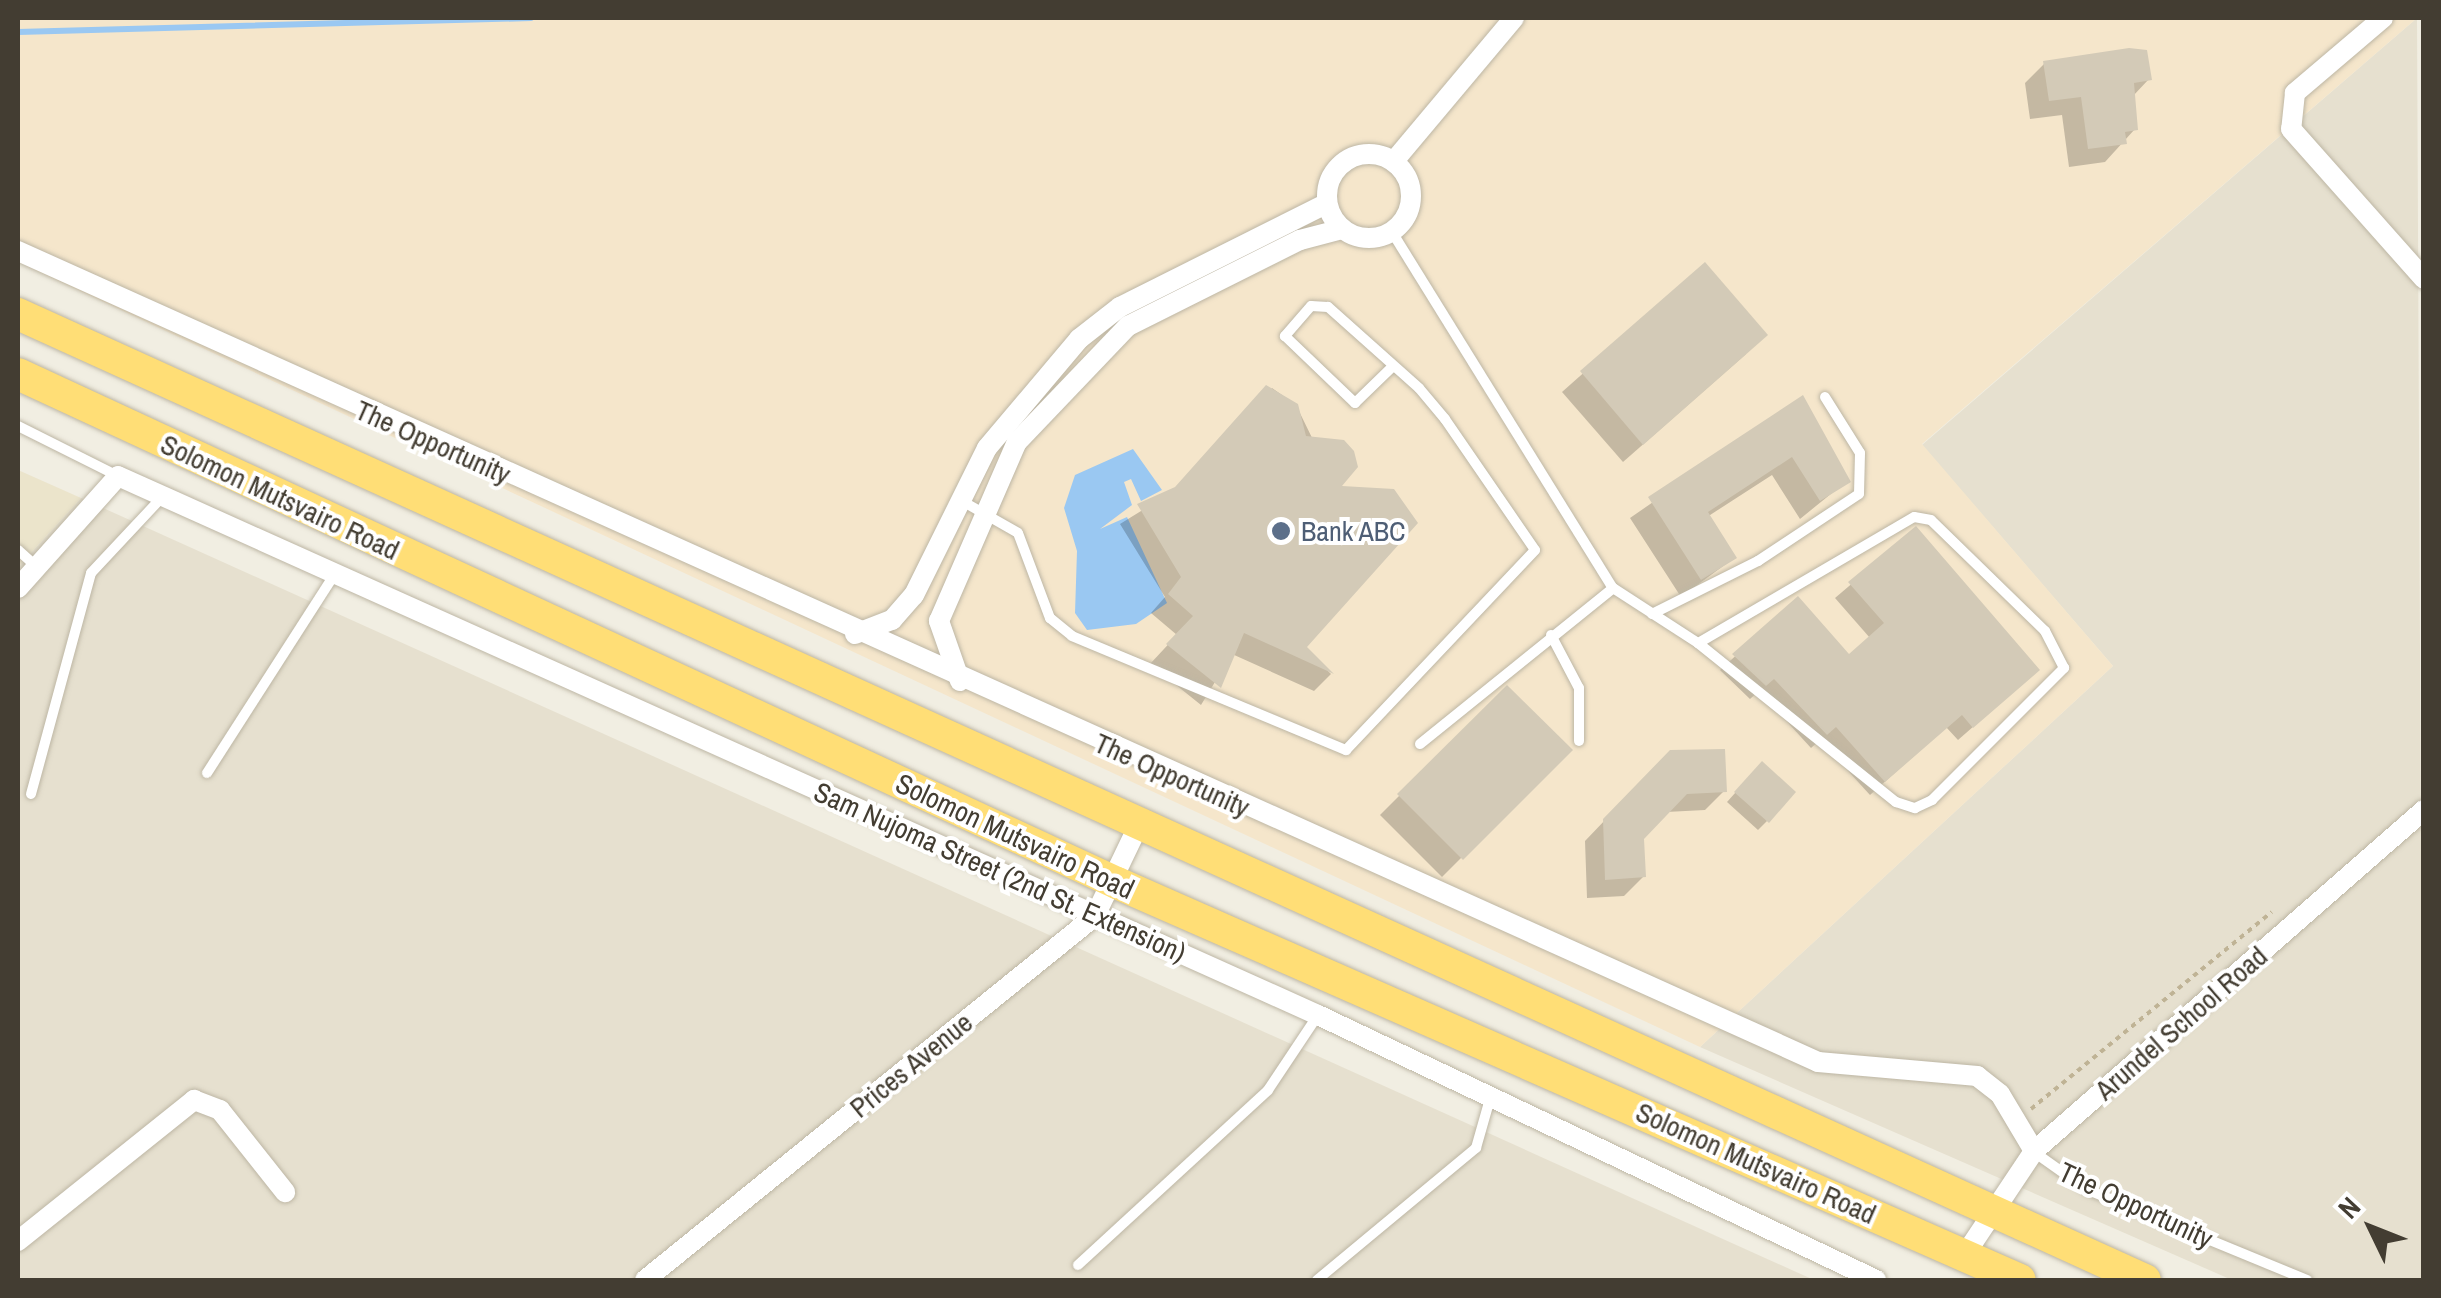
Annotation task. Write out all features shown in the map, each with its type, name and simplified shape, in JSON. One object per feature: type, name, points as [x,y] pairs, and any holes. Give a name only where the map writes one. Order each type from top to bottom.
[{"type":"highway","points":[[18,314],[2145,1280]]},
{"type":"highway","name":"Solomon Mutsvairo Road","points":[[18,374],[1116,883],[2020,1280]]},
{"type":"street","points":[[1394,160],[1514,18]]},
{"type":"street","points":[[2384,18],[2306,79],[2295,93],[2292,129],[2424,279]]},
{"type":"street","points":[[960,682],[939,621],[991,511],[1016,442],[1117,335],[1300,240],[1342,230],[1366,239],[1392,232],[1410,197],[1394,160],[1370,152],[1346,160],[1330,179],[1326,204],[1342,230]]},
{"type":"street","points":[[855,634],[892,620],[914,595],[987,448],[1079,339],[1120,307],[1326,204]]},
{"type":"street","name":"The Opportunity","points":[[18,251],[960,682],[1818,1062],[1978,1076],[2018,1120],[2034,1151]]},
{"type":"street","points":[[18,588],[118,476]]},
{"type":"street","name":"Sam Nujoma Street (2nd St. Extension)","points":[[118,476],[1318,1015],[1871,1280]]},
{"type":"street","name":"Arundel School Road","points":[[1964,1256],[1986,1210],[2034,1151],[2424,810]]},
{"type":"street","name":"Prices Avenue","points":[[645,1280],[1096,916],[1116,883],[1140,822]]},
{"type":"street","points":[[18,1242],[194,1100],[220,1110],[285,1192]]},
{"type":"lane","points":[[1392,232],[1613,588],[1698,643],[1915,808],[2064,668],[2046,631],[1931,520],[1914,517],[1698,643]]},
{"type":"lane","points":[[962,500],[991,511],[1018,533],[1050,618],[1072,636],[1346,750],[1535,550],[1445,419],[1393,366],[1320,303],[1285,336],[1355,404],[1393,366]]},
{"type":"lane","points":[[1652,614],[1758,562],[1859,494],[1860,453],[1825,397]]},
{"type":"lane","points":[[18,426],[118,476]]},
{"type":"lane","points":[[31,794],[91,572],[162,496]]},
{"type":"lane","points":[[18,550],[37,567]]},
{"type":"lane","points":[[207,773],[336,573]]},
{"type":"lane","points":[[1420,744],[1613,588]]},
{"type":"lane","points":[[1551,635],[1576,677],[1580,741]]},
{"type":"lane","points":[[1078,1266],[1268,1090],[1318,1015]]},
{"type":"lane","points":[[1317,1280],[1476,1148],[1490,1098]]},
{"type":"lane","name":"The Opportunity","points":[[2034,1151],[2086,1189],[2307,1280]]},
{"type":"path","points":[[2018,1120],[2288,900]]},
{"type":"shaded area","points":[[18,18],[2417,18],[1922,444],[2113,666],[1700,1047],[18,262]]},
{"type":"shaded area","points":[[2417,18],[2423,1280],[2232,1280],[1700,1047],[2113,666],[1922,445]]},
{"type":"shaded area","points":[[18,470],[81,498],[18,567]]},
{"type":"shaded area","points":[[81,498],[1814,1280],[18,1280],[18,567]]},
{"type":"water","points":[[1133,449],[1162,490],[1141,501],[1131,479],[1124,482],[1132,505],[1100,529],[1127,517],[1167,603],[1136,624],[1087,630],[1075,613],[1077,551],[1064,508],[1075,475]]},
{"type":"building","points":[[2129,48],[2147,50],[2152,80],[2134,83],[2138,130],[2125,132],[2127,144],[2088,149],[2081,97],[2049,101],[2043,61]]},
{"type":"building","points":[[1705,262],[1768,335],[1643,445],[1580,371]]},
{"type":"building","name":"Bank ABC","points":[[1266,385],[1298,404],[1306,436],[1344,440],[1354,451],[1358,467],[1342,486],[1394,489],[1418,523],[1307,647],[1334,674],[1244,633],[1221,688],[1166,644],[1193,616],[1168,594],[1181,577],[1137,504],[1175,487]]},
{"type":"building","points":[[1803,395],[1851,482],[1820,501],[1792,457],[1708,512],[1737,558],[1701,580],[1648,497]]},
{"type":"building","points":[[1916,526],[2040,670],[1973,728],[1962,715],[1885,782],[1836,727],[1827,735],[1774,679],[1766,686],[1732,654],[1798,596],[1849,654],[1884,623],[1848,582]]},
{"type":"building","points":[[1507,685],[1573,750],[1463,860],[1397,794]]},
{"type":"building","points":[[1725,749],[1727,792],[1687,794],[1644,839],[1646,877],[1605,880],[1603,819],[1670,750]]},
{"type":"building","points":[[1762,761],[1796,792],[1769,823],[1734,792]]},
{"type":"waterway","points":[[18,32],[531,18]]},
{"type":"place","name":"Bank ABC","points":[[1281,531]]}]
